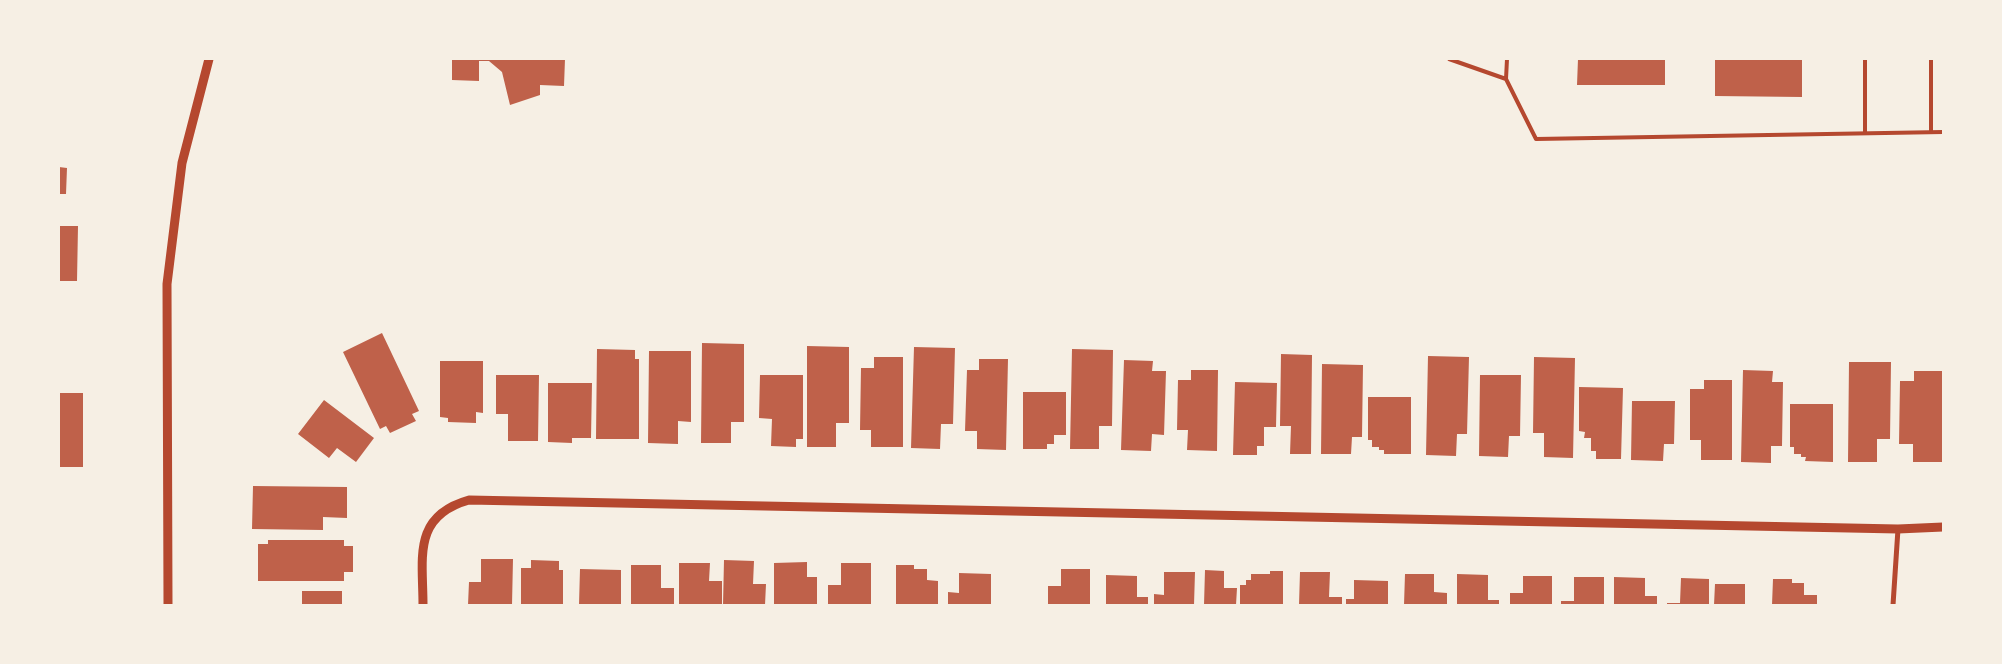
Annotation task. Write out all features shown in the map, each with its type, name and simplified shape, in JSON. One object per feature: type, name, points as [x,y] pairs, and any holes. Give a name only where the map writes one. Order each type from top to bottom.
[{"type":"street","points":[[168,605],[167,284],[182,163],[209,59]]},
{"type":"street","points":[[423,605],[423,541],[430,526],[439,514],[452,505],[469,500],[1898,529],[1943,527]]},
{"type":"street","points":[[1893,605],[1898,529]]},
{"type":"lane","points":[[1448,59],[1506,79]]},
{"type":"lane","points":[[1506,59],[1506,79],[1536,139],[1943,132]]},
{"type":"lane","points":[[1865,59],[1865,133]]},
{"type":"lane","points":[[1931,59],[1931,132]]},
{"type":"building","points":[[452,59],[565,59],[564,86],[540,85],[540,95],[510,105],[502,72],[489,61],[479,61],[479,81],[452,80]]},
{"type":"building","points":[[1578,59],[1665,59],[1665,85],[1577,85]]},
{"type":"building","points":[[1715,59],[1802,59],[1802,97],[1715,96]]},
{"type":"building","points":[[59,167],[67,168],[66,194],[59,194]]},
{"type":"building","points":[[59,226],[78,226],[77,281],[59,281]]},
{"type":"building","points":[[382,333],[419,411],[412,414],[416,421],[390,433],[386,426],[380,429],[343,352]]},
{"type":"building","points":[[702,343],[744,344],[744,422],[731,422],[731,443],[701,443]]},
{"type":"building","points":[[807,346],[849,347],[849,423],[836,423],[836,447],[807,447]]},
{"type":"building","points":[[914,347],[955,348],[953,424],[941,424],[940,449],[911,448]]},
{"type":"building","points":[[597,349],[635,350],[635,359],[639,359],[639,439],[596,439]]},
{"type":"building","points":[[1072,349],[1113,350],[1112,426],[1099,426],[1099,449],[1070,449]]},
{"type":"building","points":[[649,351],[691,351],[691,422],[678,421],[678,444],[648,443]]},
{"type":"building","points":[[1281,354],[1312,355],[1311,454],[1290,454],[1291,426],[1280,426]]},
{"type":"building","points":[[1428,356],[1469,357],[1467,434],[1457,434],[1456,456],[1426,455]]},
{"type":"building","points":[[874,357],[903,357],[903,447],[871,447],[871,430],[860,430],[861,368],[874,368]]},
{"type":"building","points":[[1534,357],[1575,358],[1573,458],[1544,457],[1544,433],[1533,433]]},
{"type":"building","points":[[979,359],[1008,359],[1006,450],[977,449],[977,431],[965,431],[967,370],[979,370]]},
{"type":"building","points":[[1124,360],[1153,361],[1152,371],[1166,371],[1164,435],[1152,434],[1151,451],[1121,450]]},
{"type":"building","points":[[440,361],[483,361],[483,413],[476,412],[476,423],[448,422],[448,418],[440,417]]},
{"type":"building","points":[[1849,362],[1891,362],[1890,439],[1877,439],[1877,462],[1848,462]]},
{"type":"building","points":[[1322,364],[1363,365],[1362,437],[1352,437],[1351,454],[1321,454]]},
{"type":"building","points":[[1191,370],[1218,370],[1217,451],[1187,450],[1188,430],[1177,430],[1178,380],[1191,380]]},
{"type":"building","points":[[1743,370],[1773,371],[1772,382],[1783,382],[1782,446],[1771,446],[1771,463],[1741,462]]},
{"type":"building","points":[[1914,371],[1943,371],[1942,462],[1913,462],[1913,444],[1899,444],[1900,381],[1914,381]]},
{"type":"building","points":[[496,375],[539,375],[538,441],[508,441],[508,414],[496,414]]},
{"type":"building","points":[[760,375],[803,375],[803,439],[796,439],[796,447],[771,446],[772,419],[759,418]]},
{"type":"building","points":[[1480,375],[1521,375],[1520,436],[1509,436],[1508,457],[1479,456]]},
{"type":"building","points":[[1704,380],[1732,380],[1732,460],[1701,460],[1701,440],[1690,440],[1690,389],[1704,389]]},
{"type":"building","points":[[1235,382],[1277,383],[1276,427],[1264,427],[1264,446],[1257,446],[1257,455],[1233,455]]},
{"type":"building","points":[[548,383],[592,383],[591,438],[572,438],[572,443],[548,442]]},
{"type":"building","points":[[1579,387],[1623,388],[1621,459],[1596,459],[1596,451],[1591,451],[1591,438],[1584,438],[1585,432],[1579,431]]},
{"type":"building","points":[[1023,392],[1066,392],[1066,435],[1054,435],[1054,444],[1047,444],[1047,449],[1023,449]]},
{"type":"building","points":[[59,393],[83,393],[83,467],[59,467]]},
{"type":"building","points":[[1368,397],[1411,397],[1411,454],[1384,454],[1384,450],[1379,450],[1379,447],[1372,447],[1372,440],[1368,440]]},
{"type":"building","points":[[324,400],[374,438],[356,462],[337,448],[329,458],[298,434]]},
{"type":"building","points":[[1632,401],[1675,401],[1674,444],[1664,444],[1663,461],[1631,460]]},
{"type":"building","points":[[1790,404],[1833,404],[1833,462],[1805,461],[1806,457],[1801,457],[1801,454],[1794,454],[1794,447],[1790,447]]},
{"type":"building","points":[[253,486],[347,487],[347,518],[323,517],[323,530],[252,529]]},
{"type":"building","points":[[268,540],[344,540],[344,546],[353,546],[353,572],[344,572],[344,581],[258,581],[258,544],[268,544]]},
{"type":"building","points":[[481,559],[513,559],[512,605],[468,605],[469,582],[481,582]]},
{"type":"building","points":[[531,560],[559,561],[559,570],[563,570],[563,605],[521,605],[521,568],[531,568]]},
{"type":"building","points":[[724,560],[754,561],[753,584],[766,584],[765,605],[723,605]]},
{"type":"building","points":[[807,562],[807,577],[817,577],[817,605],[774,605],[774,563]]},
{"type":"building","points":[[679,563],[710,563],[709,581],[722,581],[722,605],[679,605]]},
{"type":"building","points":[[841,563],[871,563],[871,605],[828,605],[828,585],[841,585]]},
{"type":"building","points":[[631,565],[661,565],[661,588],[674,588],[674,605],[631,605]]},
{"type":"building","points":[[896,565],[914,565],[914,569],[927,569],[927,580],[938,581],[938,605],[896,605]]},
{"type":"building","points":[[580,569],[621,570],[621,605],[579,605]]},
{"type":"building","points":[[1061,569],[1090,569],[1090,605],[1048,605],[1048,586],[1061,586]]},
{"type":"building","points":[[1205,570],[1224,571],[1224,588],[1237,588],[1236,605],[1204,605]]},
{"type":"building","points":[[1270,571],[1283,571],[1283,605],[1240,605],[1240,585],[1246,585],[1246,580],[1251,580],[1251,574],[1270,574]]},
{"type":"building","points":[[1164,572],[1195,572],[1194,605],[1154,605],[1154,594],[1164,595]]},
{"type":"building","points":[[1300,572],[1330,572],[1329,597],[1342,597],[1342,605],[1299,605]]},
{"type":"building","points":[[959,573],[991,574],[991,605],[948,605],[948,592],[959,593]]},
{"type":"building","points":[[1405,574],[1434,574],[1434,592],[1447,593],[1447,605],[1404,605]]},
{"type":"building","points":[[1457,574],[1488,575],[1488,600],[1499,600],[1499,605],[1457,605]]},
{"type":"building","points":[[1106,575],[1137,576],[1137,597],[1148,597],[1148,605],[1106,605]]},
{"type":"building","points":[[1523,576],[1552,576],[1552,605],[1510,605],[1510,593],[1523,593]]},
{"type":"building","points":[[1574,577],[1604,577],[1604,605],[1561,605],[1561,601],[1574,601]]},
{"type":"building","points":[[1614,577],[1645,578],[1645,596],[1657,596],[1657,605],[1614,605]]},
{"type":"building","points":[[1681,578],[1709,579],[1709,605],[1667,605],[1667,603],[1680,603]]},
{"type":"building","points":[[1773,579],[1792,579],[1792,583],[1804,583],[1804,595],[1817,595],[1817,605],[1772,605]]},
{"type":"building","points":[[1354,580],[1388,581],[1388,605],[1346,605],[1346,599],[1354,599]]},
{"type":"building","points":[[1715,584],[1745,584],[1745,605],[1714,605]]},
{"type":"building","points":[[302,591],[342,591],[342,605],[302,605]]}]
